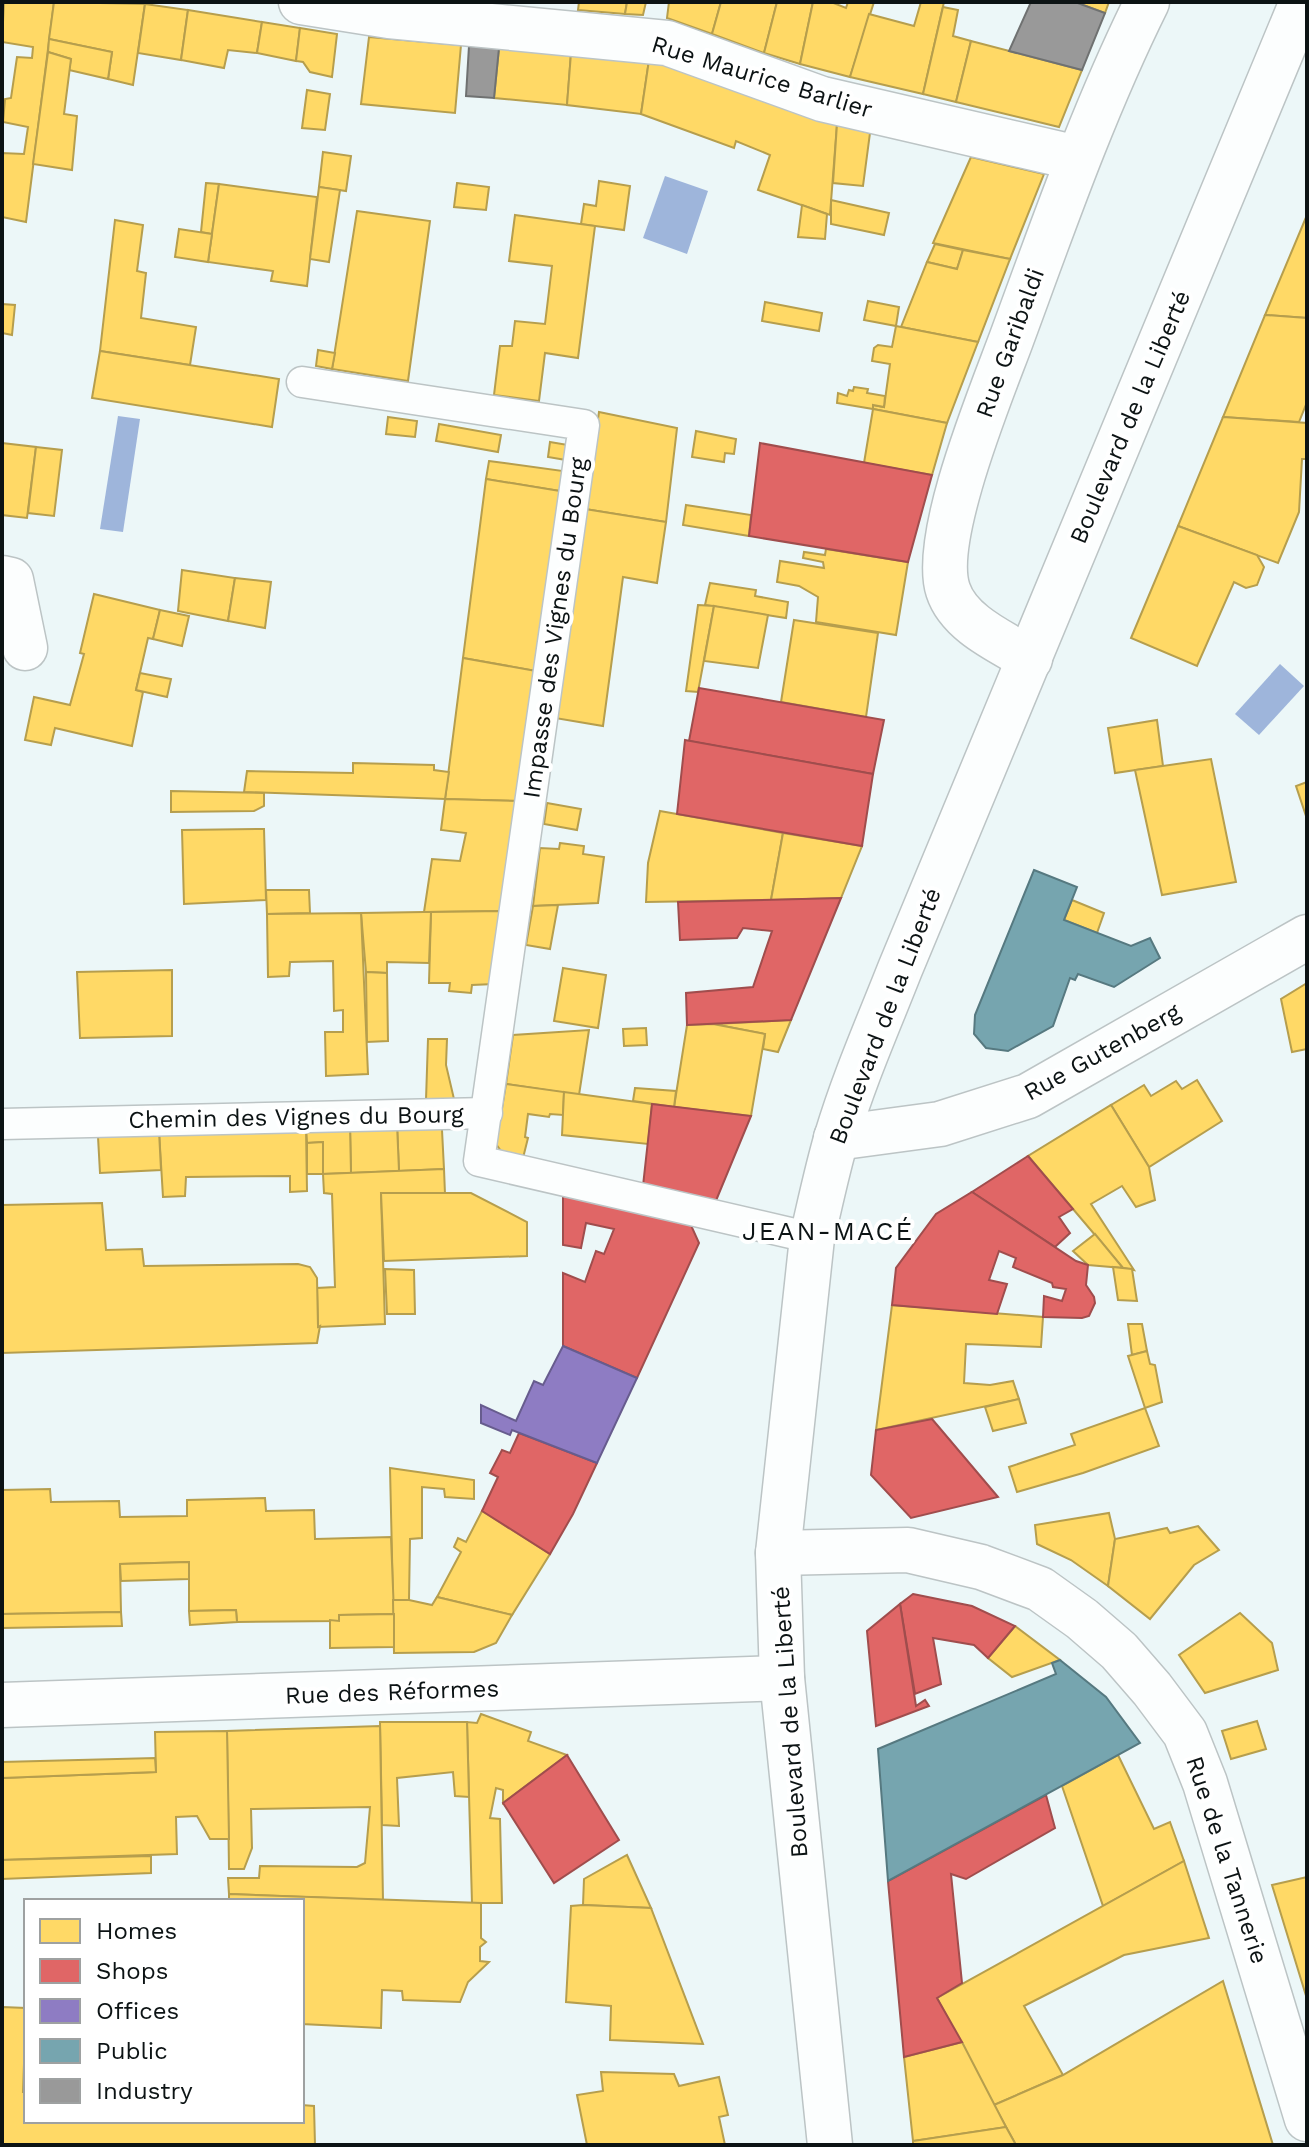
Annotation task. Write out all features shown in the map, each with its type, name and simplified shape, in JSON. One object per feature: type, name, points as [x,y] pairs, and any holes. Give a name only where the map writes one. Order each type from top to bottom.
[{"type":"street","name":"Rue Maurice Barlier","points":[[301,2],[390,9],[667,43],[822,99],[1077,158]]},
{"type":"street","name":"Rue Garibaldi","points":[[1030,659],[974,624],[958,610],[948,591],[944,561],[959,487],[1077,158],[1147,2]]},
{"type":"street","name":"Boulevard de la Liberté","points":[[830,2145],[782,1678],[778,1553],[812,1238],[836,1138],[857,1077],[1030,659],[1295,49],[1302,2]]},
{"type":"street","points":[[2,578],[11,580],[25,648]]},
{"type":"street","name":"Rue Gutenberg","points":[[836,1138],[940,1124],[1028,1096],[1307,937]]},
{"type":"street","name":"Rue de la Tannerie","points":[[778,1553],[908,1550],[981,1567],[1040,1589],[1119,1651],[1185,1733],[1205,1783],[1307,2119]]},
{"type":"street","name":"Rue des Réformes","points":[[2,1705],[782,1678]]},
{"type":"lane","name":"Impasse des Vignes du Bourg","points":[[302,382],[584,425],[487,1113]]},
{"type":"lane","name":"Chemin des Vignes du Bourg","points":[[2,1124],[487,1113],[479,1161],[812,1238]]},
{"type":"water","points":[[665,176],[708,191],[687,254],[643,238]]},
{"type":"water","points":[[118,416],[140,419],[123,532],[100,529]]},
{"type":"water","points":[[1280,664],[1304,686],[1259,735],[1235,714]]},
{"type":"building: Homes","points":[[4,2],[54,2],[26,222],[2,217],[2,153],[24,154],[28,127],[3,122],[5,99],[11,98],[17,57],[32,58],[33,47],[2,42]]},
{"type":"building: Homes","points":[[54,2],[145,4],[133,85],[108,79],[112,52],[49,39]]},
{"type":"building: Homes","points":[[579,2],[627,2],[625,14],[578,10]]},
{"type":"building: Homes","points":[[627,2],[646,2],[643,15],[625,14]]},
{"type":"building: Homes","points":[[669,2],[721,2],[712,34],[667,18]]},
{"type":"building: Homes","points":[[721,2],[777,2],[764,53],[712,34]]},
{"type":"building: Homes","points":[[777,2],[813,2],[800,64],[764,53]]},
{"type":"building: Homes","points":[[813,2],[831,2],[846,8],[848,2],[874,2],[850,77],[800,64]]},
{"type":"building: Homes","points":[[921,2],[944,2],[923,94],[850,77],[869,14],[914,26]]},
{"type":"building: Homes","points":[[1075,2],[1109,2],[1105,13]]},
{"type":"building: Homes","points":[[145,4],[188,10],[181,60],[138,53]]},
{"type":"building: Homes","points":[[943,7],[958,10],[953,36],[971,41],[956,102],[923,94]]},
{"type":"building: Homes","points":[[188,10],[262,22],[257,53],[228,50],[224,68],[181,60]]},
{"type":"building: Homes","points":[[262,22],[300,28],[296,61],[257,53]]},
{"type":"building: Homes","points":[[300,28],[337,34],[332,77],[310,72],[303,62],[296,61]]},
{"type":"building: Homes","points":[[369,37],[461,45],[455,113],[361,104]]},
{"type":"building: Homes","points":[[49,39],[112,52],[108,79],[69,70],[71,59],[48,52]]},
{"type":"building: Homes","points":[[971,41],[1082,70],[1059,127],[956,102]]},
{"type":"building: Homes","points":[[499,48],[571,53],[567,105],[494,98]]},
{"type":"building: Homes","points":[[48,52],[71,59],[64,114],[77,116],[72,170],[33,164]]},
{"type":"building: Homes","points":[[571,53],[649,60],[641,114],[567,105]]},
{"type":"building: Homes","points":[[649,60],[837,124],[830,215],[758,190],[770,155],[736,141],[734,148],[641,114]]},
{"type":"building: Homes","points":[[307,90],[330,94],[325,130],[302,128]]},
{"type":"building: Homes","points":[[837,124],[870,133],[863,186],[833,183]]},
{"type":"building: Homes","points":[[323,152],[351,156],[346,191],[319,187]]},
{"type":"building: Homes","points":[[971,157],[1044,174],[1010,259],[933,243]]},
{"type":"building: Homes","points":[[599,181],[630,186],[624,230],[581,224],[584,204],[596,206]]},
{"type":"building: Homes","points":[[206,183],[219,184],[212,234],[201,232]]},
{"type":"building: Homes","points":[[457,183],[489,187],[486,210],[454,207]]},
{"type":"building: Homes","points":[[219,184],[317,197],[307,286],[271,281],[273,271],[208,262]]},
{"type":"building: Homes","points":[[319,187],[340,190],[329,262],[310,259]]},
{"type":"building: Homes","points":[[831,200],[889,213],[884,235],[831,224]]},
{"type":"building: Homes","points":[[802,205],[827,214],[825,239],[798,237]]},
{"type":"building: Homes","points":[[357,211],[430,221],[408,381],[332,369]]},
{"type":"building: Homes","points":[[515,215],[595,226],[578,358],[545,353],[539,401],[494,395],[500,346],[512,346],[515,321],[545,324],[552,266],[509,261]]},
{"type":"building: Homes","points":[[1307,215],[1307,318],[1265,315]]},
{"type":"building: Homes","points":[[115,220],[143,225],[137,271],[146,273],[141,318],[196,327],[190,365],[100,351]]},
{"type":"building: Homes","points":[[179,229],[212,234],[208,262],[175,257]]},
{"type":"building: Homes","points":[[935,244],[963,250],[957,269],[927,262]]},
{"type":"building: Homes","points":[[963,250],[1010,259],[978,342],[901,327],[927,262],[957,269]]},
{"type":"building: Homes","points":[[868,301],[899,307],[896,326],[864,320]]},
{"type":"building: Homes","points":[[765,302],[822,313],[819,331],[762,321]]},
{"type":"building: Homes","points":[[2,304],[15,305],[12,335],[2,333]]},
{"type":"building: Homes","points":[[1265,315],[1307,318],[1307,402],[1299,422],[1223,417]]},
{"type":"building: Homes","points":[[896,326],[978,342],[947,423],[873,409],[873,405],[884,407],[890,364],[872,361],[874,348],[878,345],[892,347]]},
{"type":"building: Homes","points":[[318,350],[335,353],[332,369],[316,366]]},
{"type":"building: Homes","points":[[100,351],[279,379],[272,427],[92,398]]},
{"type":"building: Homes","points":[[854,387],[885,396],[884,407],[873,405],[873,409],[837,403],[838,393],[847,396]]},
{"type":"building: Homes","points":[[873,409],[947,423],[932,475],[864,463]]},
{"type":"building: Homes","points":[[599,412],[677,428],[666,522],[585,509]]},
{"type":"building: Homes","points":[[388,417],[417,421],[415,437],[386,434]]},
{"type":"building: Homes","points":[[1223,417],[1307,423],[1307,459],[1302,459],[1299,512],[1278,563],[1178,526]]},
{"type":"building: Homes","points":[[439,424],[501,435],[498,452],[436,441]]},
{"type":"building: Homes","points":[[696,431],[736,439],[734,454],[725,453],[724,462],[692,457]]},
{"type":"building: Homes","points":[[550,442],[568,445],[566,460],[548,457]]},
{"type":"building: Homes","points":[[2,443],[36,447],[27,518],[2,515]]},
{"type":"building: Homes","points":[[36,447],[62,450],[54,516],[28,513]]},
{"type":"building: Homes","points":[[489,461],[563,471],[560,491],[486,479]]},
{"type":"building: Homes","points":[[486,479],[560,491],[536,671],[463,658]]},
{"type":"building: Homes","points":[[686,505],[751,515],[749,536],[683,525]]},
{"type":"building: Homes","points":[[585,509],[666,522],[657,583],[623,577],[603,726],[555,718]]},
{"type":"building: Homes","points":[[1178,526],[1257,555],[1264,567],[1257,585],[1246,588],[1234,582],[1197,666],[1131,638]]},
{"type":"building: Homes","points":[[826,549],[908,562],[896,635],[816,622],[818,597],[799,586],[777,582],[780,561],[824,568],[823,562],[803,558],[804,552],[825,555]]},
{"type":"building: Homes","points":[[182,570],[235,578],[228,621],[178,611]]},
{"type":"building: Homes","points":[[235,578],[271,582],[265,628],[228,621]]},
{"type":"building: Homes","points":[[710,583],[756,590],[755,596],[788,602],[786,618],[705,605]]},
{"type":"building: Homes","points":[[94,594],[160,610],[153,639],[148,638],[136,690],[143,692],[132,746],[55,728],[51,745],[25,740],[34,697],[70,705],[84,654],[80,653]]},
{"type":"building: Homes","points":[[698,605],[714,606],[698,692],[686,691]]},
{"type":"building: Homes","points":[[714,606],[768,615],[758,668],[704,661]]},
{"type":"building: Homes","points":[[160,610],[189,616],[182,646],[153,639]]},
{"type":"building: Homes","points":[[794,620],[878,633],[866,717],[781,702]]},
{"type":"building: Homes","points":[[463,658],[536,671],[519,801],[445,799]]},
{"type":"building: Homes","points":[[140,673],[171,679],[167,697],[136,690]]},
{"type":"building: Homes","points":[[1157,720],[1163,766],[1115,773],[1108,728]]},
{"type":"building: Homes","points":[[1211,759],[1236,882],[1162,895],[1135,770]]},
{"type":"building: Homes","points":[[353,763],[434,765],[434,770],[449,772],[445,799],[244,792],[247,771],[353,773]]},
{"type":"building: Homes","points":[[1307,782],[1307,819],[1296,786]]},
{"type":"building: Homes","points":[[171,791],[264,793],[264,806],[254,811],[171,812]]},
{"type":"building: Homes","points":[[445,799],[519,801],[503,911],[424,912],[432,859],[460,861],[466,833],[441,830]]},
{"type":"building: Homes","points":[[547,803],[581,809],[577,830],[544,824]]},
{"type":"building: Homes","points":[[660,811],[783,833],[771,900],[646,902],[648,863]]},
{"type":"building: Homes","points":[[264,829],[266,900],[184,904],[182,830]]},
{"type":"building: Homes","points":[[783,833],[862,846],[841,898],[771,900]]},
{"type":"building: Homes","points":[[560,843],[584,846],[583,854],[604,857],[598,903],[533,906],[540,848],[559,849]]},
{"type":"building: Homes","points":[[266,890],[309,890],[310,913],[267,914]]},
{"type":"building: Homes","points":[[1072,900],[1104,913],[1097,933],[1064,920]]},
{"type":"building: Homes","points":[[558,905],[550,949],[526,945],[533,906]]},
{"type":"building: Homes","points":[[503,911],[494,984],[472,985],[471,993],[449,991],[450,983],[429,983],[431,912]]},
{"type":"building: Homes","points":[[431,912],[429,963],[387,962],[387,973],[366,972],[361,913]]},
{"type":"building: Homes","points":[[361,913],[368,1074],[326,1076],[325,1032],[343,1032],[343,1010],[334,1011],[333,961],[290,962],[289,976],[268,977],[267,914]]},
{"type":"building: Homes","points":[[563,968],[606,975],[598,1028],[554,1021]]},
{"type":"building: Homes","points":[[172,970],[172,1036],[80,1038],[77,972]]},
{"type":"building: Homes","points":[[366,972],[387,973],[388,1041],[367,1042]]},
{"type":"building: Homes","points":[[1307,983],[1307,1049],[1292,1052],[1281,999]]},
{"type":"building: Homes","points":[[791,1020],[778,1052],[763,1049],[765,1034],[713,1024]]},
{"type":"building: Homes","points":[[713,1024],[765,1034],[751,1116],[674,1107],[687,1025]]},
{"type":"building: Homes","points":[[646,1028],[647,1045],[624,1046],[623,1029]]},
{"type":"building: Homes","points":[[589,1030],[579,1095],[506,1084],[513,1035]]},
{"type":"building: Homes","points":[[428,1039],[447,1039],[446,1065],[454,1099],[426,1100]]},
{"type":"building: Homes","points":[[1197,1080],[1222,1121],[1149,1167],[1111,1105],[1144,1085],[1151,1096],[1176,1081],[1182,1089]]},
{"type":"building: Homes","points":[[506,1084],[564,1092],[563,1115],[528,1114],[525,1137],[528,1138],[523,1158],[501,1151],[496,1144]]},
{"type":"building: Homes","points":[[635,1088],[676,1091],[674,1107],[633,1101]]},
{"type":"building: Homes","points":[[564,1092],[652,1104],[648,1144],[562,1135]]},
{"type":"building: Homes","points":[[1111,1105],[1149,1167],[1155,1200],[1136,1207],[1122,1186],[1091,1204],[1134,1270],[1123,1268],[1028,1156]]},
{"type":"building: Homes","points":[[437,1123],[442,1130],[444,1169],[399,1171],[397,1124]]},
{"type":"building: Homes","points":[[397,1124],[399,1171],[351,1173],[350,1126]]},
{"type":"building: Homes","points":[[350,1126],[351,1173],[323,1174],[323,1142],[307,1143],[306,1127]]},
{"type":"building: Homes","points":[[306,1127],[307,1191],[290,1192],[290,1176],[186,1177],[185,1196],[163,1197],[159,1131]]},
{"type":"building: Homes","points":[[104,1131],[159,1131],[161,1170],[100,1173],[98,1137]]},
{"type":"building: Homes","points":[[323,1142],[323,1174],[307,1174],[307,1143]]},
{"type":"building: Homes","points":[[444,1169],[445,1194],[381,1193],[385,1324],[318,1327],[317,1288],[335,1287],[332,1194],[324,1193],[323,1174]]},
{"type":"building: Homes","points":[[381,1193],[471,1193],[527,1222],[527,1256],[384,1261]]},
{"type":"building: Homes","points":[[102,1203],[106,1250],[142,1249],[144,1266],[298,1264],[310,1267],[317,1278],[320,1326],[317,1343],[2,1353],[2,1205]]},
{"type":"building: Homes","points":[[1095,1234],[1123,1268],[1088,1265],[1073,1251]]},
{"type":"building: Homes","points":[[1113,1267],[1132,1269],[1137,1301],[1118,1300]]},
{"type":"building: Homes","points":[[385,1269],[414,1270],[415,1314],[387,1314]]},
{"type":"building: Homes","points":[[892,1305],[1043,1317],[1041,1347],[966,1344],[964,1383],[990,1385],[1013,1381],[1019,1399],[876,1430]]},
{"type":"building: Homes","points":[[1128,1324],[1142,1324],[1147,1351],[1132,1355]]},
{"type":"building: Homes","points":[[1147,1351],[1150,1364],[1155,1365],[1162,1402],[1145,1408],[1128,1356]]},
{"type":"building: Homes","points":[[1019,1399],[1026,1423],[993,1431],[985,1407]]},
{"type":"building: Homes","points":[[1145,1408],[1159,1446],[1017,1492],[1009,1467],[1075,1445],[1071,1434]]},
{"type":"building: Homes","points":[[390,1468],[474,1480],[474,1499],[445,1497],[444,1489],[422,1487],[422,1538],[410,1539],[409,1600],[393,1600]]},
{"type":"building: Homes","points":[[50,1489],[51,1502],[119,1501],[120,1517],[187,1516],[187,1500],[265,1498],[266,1511],[314,1510],[315,1539],[391,1537],[394,1614],[339,1615],[339,1621],[237,1622],[236,1610],[189,1611],[189,1562],[120,1564],[121,1612],[2,1614],[2,1490]]},
{"type":"building: Homes","points":[[482,1511],[550,1554],[512,1615],[437,1597],[461,1552],[454,1547],[458,1538],[466,1542]]},
{"type":"building: Homes","points":[[1109,1513],[1115,1539],[1108,1586],[1071,1560],[1037,1544],[1035,1525]]},
{"type":"building: Homes","points":[[1198,1526],[1219,1550],[1194,1565],[1150,1619],[1108,1586],[1115,1539],[1167,1528],[1170,1533]]},
{"type":"building: Homes","points":[[189,1562],[189,1579],[121,1581],[120,1564]]},
{"type":"building: Homes","points":[[437,1597],[512,1615],[496,1643],[474,1652],[394,1653],[393,1600],[432,1605]]},
{"type":"building: Homes","points":[[236,1610],[237,1622],[190,1625],[189,1611]]},
{"type":"building: Homes","points":[[121,1612],[122,1626],[2,1628],[2,1614]]},
{"type":"building: Homes","points":[[1240,1613],[1272,1643],[1278,1670],[1205,1693],[1179,1655]]},
{"type":"building: Homes","points":[[394,1614],[394,1647],[330,1648],[330,1620],[339,1621],[339,1615]]},
{"type":"building: Homes","points":[[1015,1626],[1060,1660],[1012,1677],[988,1658]]},
{"type":"building: Homes","points":[[481,1714],[531,1732],[528,1741],[567,1755],[503,1803],[503,1790],[496,1788],[490,1818],[500,1819],[502,1903],[472,1903],[467,1722],[477,1723]]},
{"type":"building: Homes","points":[[1257,1721],[1266,1749],[1231,1759],[1222,1731]]},
{"type":"building: Homes","points":[[380,1722],[467,1722],[469,1797],[455,1796],[453,1772],[397,1778],[399,1826],[382,1825]]},
{"type":"building: Homes","points":[[380,1726],[383,1900],[229,1894],[228,1878],[259,1878],[260,1866],[357,1867],[365,1863],[370,1807],[251,1809],[252,1848],[244,1869],[229,1869],[227,1731]]},
{"type":"building: Homes","points":[[227,1731],[229,1839],[210,1839],[197,1816],[176,1817],[177,1854],[2,1860],[2,1778],[156,1772],[155,1732]]},
{"type":"building: Homes","points":[[1118,1755],[1154,1829],[1170,1822],[1184,1861],[1103,1906],[1062,1786]]},
{"type":"building: Homes","points":[[155,1758],[156,1772],[2,1778],[2,1762]]},
{"type":"building: Homes","points":[[627,1855],[651,1908],[583,1905],[584,1879]]},
{"type":"building: Homes","points":[[151,1856],[151,1873],[2,1879],[2,1860]]},
{"type":"building: Homes","points":[[1184,1861],[1209,1938],[1124,1955],[1024,2006],[1063,2075],[994,2105],[937,1998]]},
{"type":"building: Homes","points":[[1307,1877],[1307,1999],[1272,1885]]},
{"type":"building: Homes","points":[[229,1894],[481,1903],[481,1938],[486,1942],[480,1947],[480,1961],[489,1962],[468,1982],[460,2002],[403,2000],[402,1991],[382,1990],[381,2028],[304,2024],[304,1899],[229,1899]]},
{"type":"building: Homes","points":[[571,1906],[651,1908],[703,2044],[610,2040],[611,2006],[566,2002]]},
{"type":"building: Homes","points":[[1223,1981],[1273,2145],[1016,2145],[994,2105],[1063,2075]]},
{"type":"building: Homes","points":[[2,2007],[24,2008],[24,2123],[304,2123],[304,2105],[314,2106],[315,2145],[2,2145]]},
{"type":"building: Homes","points":[[962,2042],[1006,2127],[913,2141],[904,2057]]},
{"type":"building: Homes","points":[[601,2072],[674,2074],[679,2086],[719,2077],[728,2115],[719,2117],[725,2145],[587,2145],[577,2095],[603,2091]]},
{"type":"building: Homes","points":[[1006,2127],[1016,2145],[913,2145],[913,2141]]},
{"type":"building: Shops","points":[[760,443],[932,475],[908,562],[749,536]]},
{"type":"building: Shops","points":[[699,688],[884,720],[873,774],[689,741]]},
{"type":"building: Shops","points":[[685,740],[873,774],[862,846],[677,814]]},
{"type":"building: Shops","points":[[841,898],[791,1020],[687,1025],[686,993],[753,987],[772,931],[743,928],[737,938],[680,940],[678,902]]},
{"type":"building: Shops","points":[[652,1104],[751,1116],[715,1203],[643,1186]]},
{"type":"building: Shops","points":[[1028,1156],[1073,1209],[1059,1217],[1070,1233],[1055,1247],[972,1192]]},
{"type":"building: Shops","points":[[972,1192],[1076,1261],[1088,1265],[1086,1285],[1095,1303],[1089,1316],[1043,1317],[1044,1296],[1062,1301],[1066,1289],[1053,1287],[1052,1283],[1013,1267],[1016,1258],[999,1251],[989,1280],[1007,1284],[997,1314],[892,1305],[896,1268],[936,1214]]},
{"type":"building: Shops","points":[[563,1194],[690,1223],[699,1243],[637,1378],[563,1346],[563,1273],[585,1282],[596,1251],[604,1254],[614,1229],[586,1223],[581,1248],[563,1245]]},
{"type":"building: Shops","points":[[932,1419],[998,1497],[911,1518],[871,1475],[876,1430]]},
{"type":"building: Shops","points":[[519,1433],[597,1463],[550,1554],[482,1511],[498,1477],[490,1473],[502,1450],[510,1453]]},
{"type":"building: Shops","points":[[913,1594],[972,1606],[1015,1626],[988,1658],[974,1645],[933,1638],[941,1684],[915,1694],[900,1604]]},
{"type":"building: Shops","points":[[900,1604],[916,1706],[925,1700],[929,1706],[876,1726],[867,1631]]},
{"type":"building: Shops","points":[[567,1755],[619,1840],[554,1883],[503,1803]]},
{"type":"building: Shops","points":[[1046,1795],[1055,1828],[966,1879],[951,1874],[962,1983],[937,1998],[962,2042],[904,2057],[888,1881]]},
{"type":"building: Offices","points":[[563,1346],[637,1378],[597,1463],[512,1430],[510,1435],[481,1423],[481,1405],[516,1421],[534,1381],[543,1385]]},
{"type":"building: Public","points":[[1034,870],[1077,887],[1064,920],[1131,946],[1150,938],[1160,958],[1114,987],[1078,974],[1075,980],[1070,978],[1053,1026],[1008,1051],[986,1048],[974,1034],[975,1015]]},
{"type":"building: Public","points":[[1060,1660],[1106,1697],[1140,1743],[888,1881],[878,1749],[1056,1674],[1052,1663]]},
{"type":"building: Industry","points":[[1031,2],[1075,2],[1105,13],[1082,70],[1009,51]]},
{"type":"building: Industry","points":[[469,46],[499,48],[494,98],[466,96]]},
{"type":"district","name":"JEAN-MACÉ","points":[[828,1231]]}]
